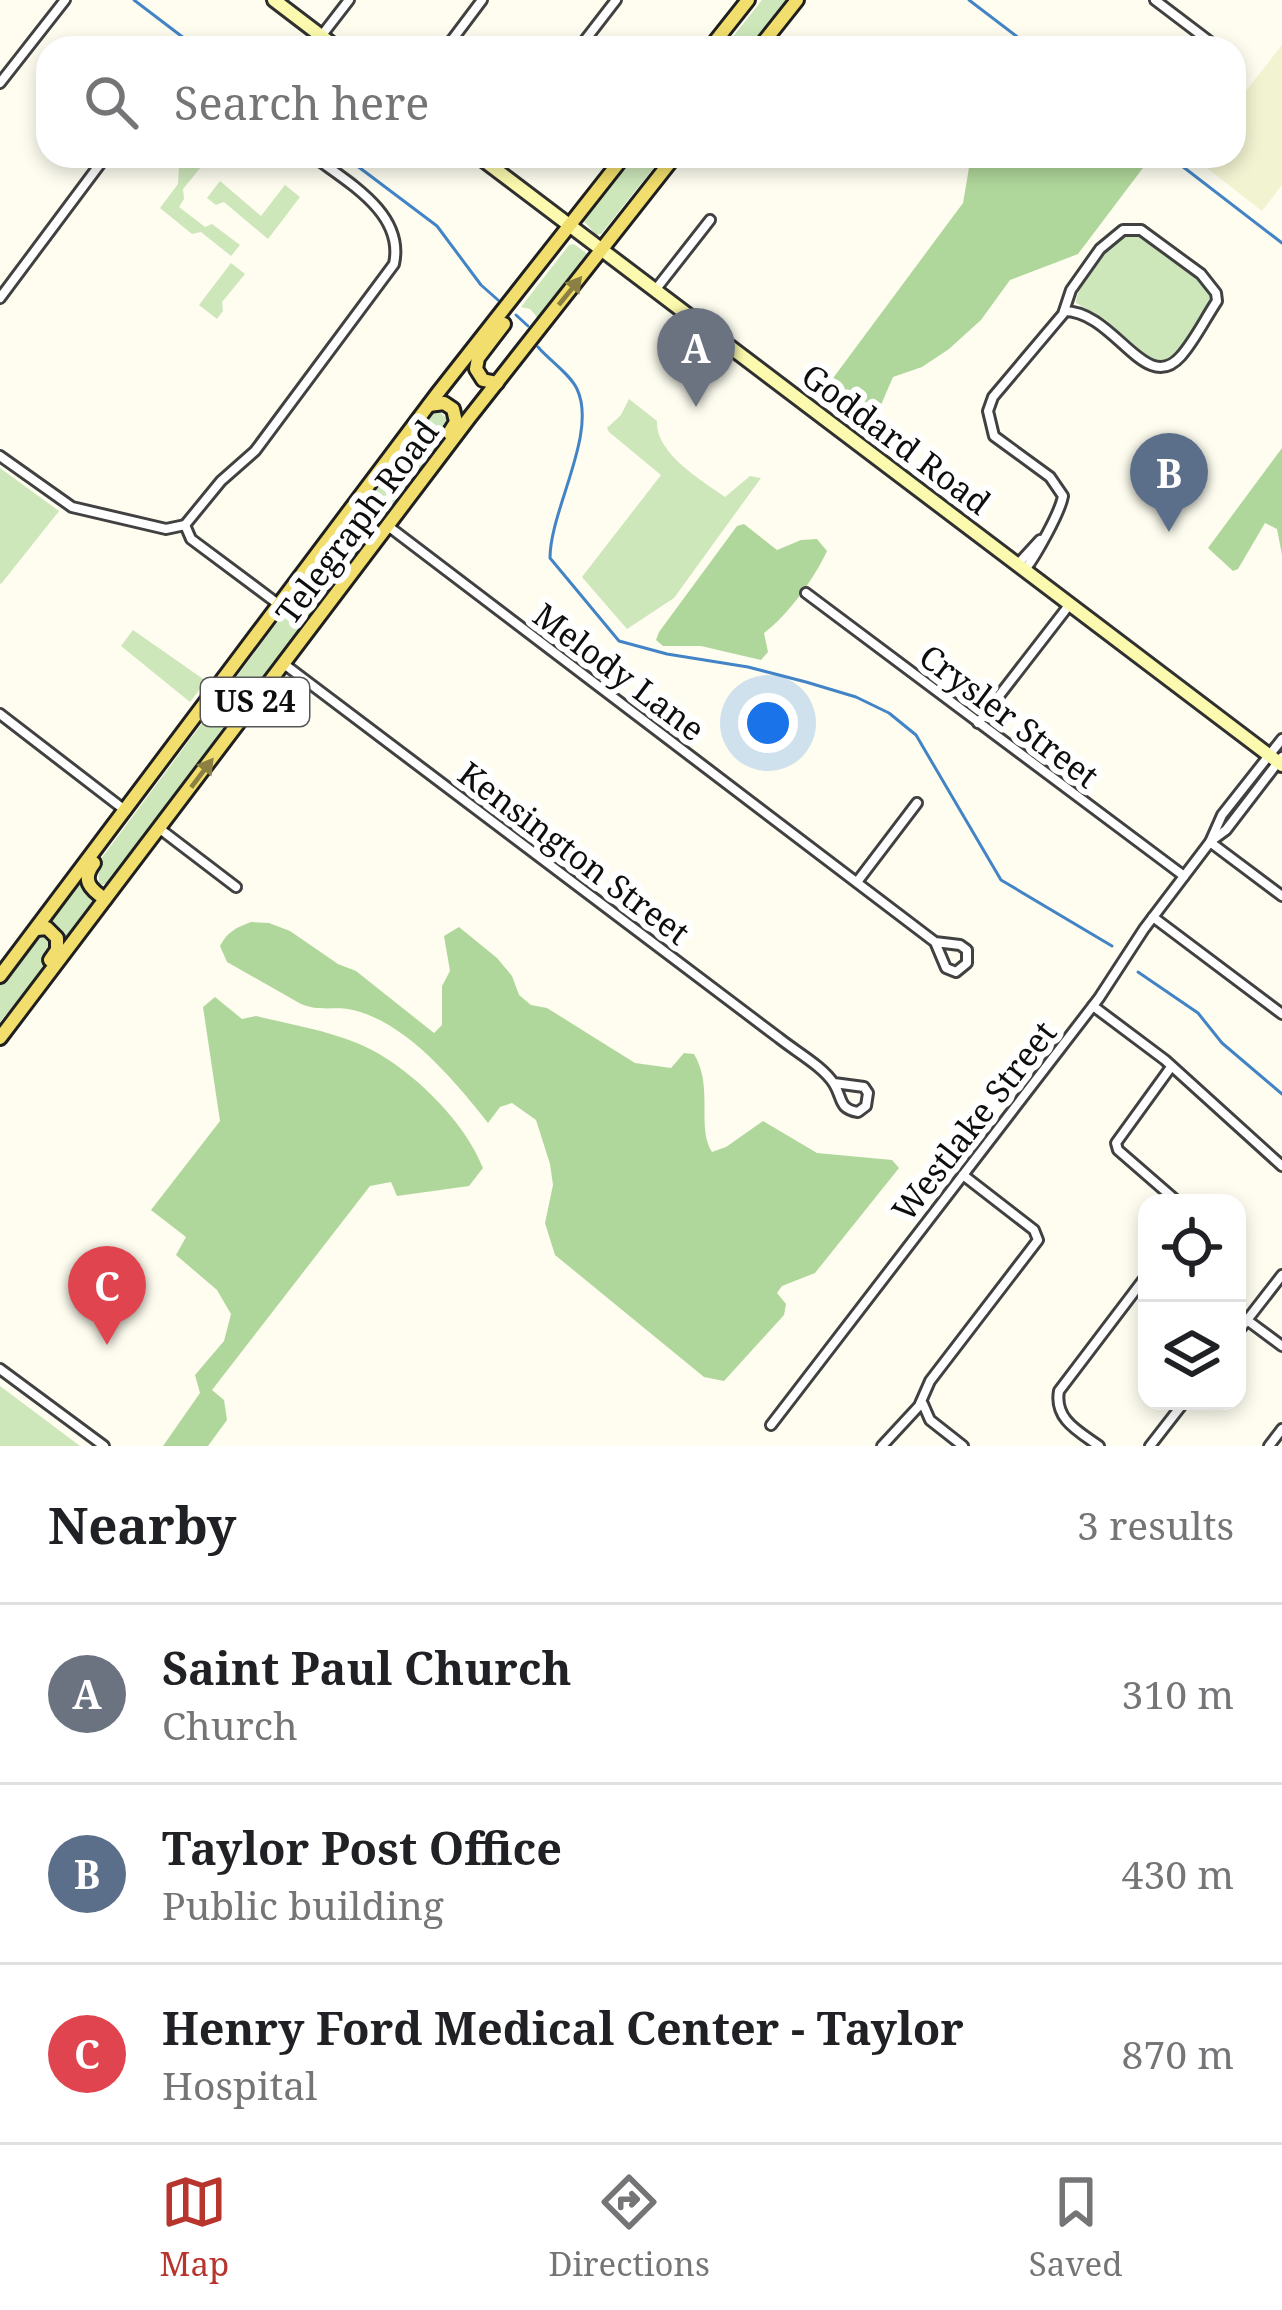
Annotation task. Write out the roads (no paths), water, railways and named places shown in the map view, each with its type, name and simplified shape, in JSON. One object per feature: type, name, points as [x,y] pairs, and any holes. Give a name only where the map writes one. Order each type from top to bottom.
[{"type":"main road","points":[[274,0],[319,36]]},
{"type":"main road","points":[[730,36],[758,0]]},
{"type":"main road","points":[[768,36],[796,0]]},
{"type":"main road","points":[[718,36],[741,2]]},
{"type":"main road","name":"Goddard Road","points":[[494,168],[1278,760]]},
{"type":"main road","name":"Telegraph Road","points":[[0,976],[428,406],[615,168]]},
{"type":"main road","points":[[615,232],[618,217],[655,168]]},
{"type":"main road","name":"Telegraph Road","points":[[0,1038],[666,168]]},
{"type":"main road","points":[[497,383],[478,375],[478,358],[557,256],[557,245]]},
{"type":"main road","points":[[376,542],[400,498],[456,422],[449,406],[428,406]]},
{"type":"main road","points":[[105,899],[89,886],[88,873],[158,778],[164,760]]},
{"type":"main road","points":[[0,1029],[57,950],[55,934],[37,928]]},
{"type":"street","points":[[37,36],[65,0]]},
{"type":"street","points":[[333,36],[349,0]]},
{"type":"street","points":[[455,36],[482,0]]},
{"type":"street","points":[[588,36],[616,0]]},
{"type":"street","points":[[1155,0],[1202,36]]},
{"type":"street","points":[[0,83],[36,37]]},
{"type":"street","points":[[0,298],[97,168]]},
{"type":"street","points":[[0,456],[72,507],[166,529],[185,525],[221,481],[255,451],[394,264],[394,240],[380,210],[328,168]]},
{"type":"street","points":[[655,290],[710,220]]},
{"type":"street","points":[[1021,567],[1062,504],[1062,493],[1050,477],[994,436],[988,411],[997,391],[1064,311],[1071,290],[1100,249],[1124,230],[1141,230],[1202,274],[1217,301],[1182,356],[1169,367],[1154,368],[1093,317],[1064,311]]},
{"type":"street","points":[[185,525],[191,538],[279,605]]},
{"type":"street","name":"Melody Lane","points":[[388,526],[935,943],[967,950],[967,963],[951,971],[941,962],[935,943]]},
{"type":"street","name":"Crysler Street","points":[[806,593],[1184,876]]},
{"type":"street","points":[[978,723],[1070,604]]},
{"type":"street","name":"Kensington Street","points":[[284,664],[834,1083],[864,1087],[866,1106],[858,1112],[848,1110],[834,1083]]},
{"type":"street","points":[[0,714],[127,811]]},
{"type":"street","name":"Westlake Street","points":[[771,1425],[1093,1006],[1210,842],[1222,815],[1278,760],[1282,739]]},
{"type":"street","points":[[857,882],[917,803]]},
{"type":"street","points":[[160,829],[236,887]]},
{"type":"street","points":[[1210,842],[1282,896]]},
{"type":"street","points":[[1153,916],[1282,1014]]},
{"type":"street","points":[[1093,1006],[1172,1066],[1282,1166]]},
{"type":"street","points":[[1169,1194],[1116,1146],[1172,1066]]},
{"type":"street","points":[[882,1446],[1036,1243],[1038,1236],[963,1175]]},
{"type":"street","points":[[1282,1275],[1247,1320],[1282,1346]]},
{"type":"street","points":[[1099,1446],[1064,1418],[1057,1401],[1063,1385],[1138,1287]]},
{"type":"street","points":[[0,1369],[104,1446]]},
{"type":"street","points":[[924,1396],[923,1410],[930,1420],[963,1446]]},
{"type":"street","points":[[1150,1446],[1178,1410]]},
{"type":"street","points":[[1269,1446],[1282,1429]]},
{"type":"waterway","points":[[134,0],[181,36]]},
{"type":"waterway","points":[[969,0],[1016,36]]},
{"type":"waterway","points":[[360,168],[437,226],[498,300]]},
{"type":"waterway","points":[[1185,168],[1282,243]]},
{"type":"waterway","points":[[516,315],[528,326]]},
{"type":"waterway","points":[[538,347],[574,383],[582,407],[578,449],[550,558],[619,641],[806,682],[889,713],[916,735],[1001,880],[1112,946]]},
{"type":"waterway","points":[[1138,972],[1198,1013],[1222,1043],[1282,1094]]},
{"type":"place","name":"Saint Paul Church","points":[[696,407]]},
{"type":"place","name":"Taylor Post Office","points":[[1169,532]]},
{"type":"place","name":"Henry Ford Medical Center - Taylor","points":[[107,1345]]}]
